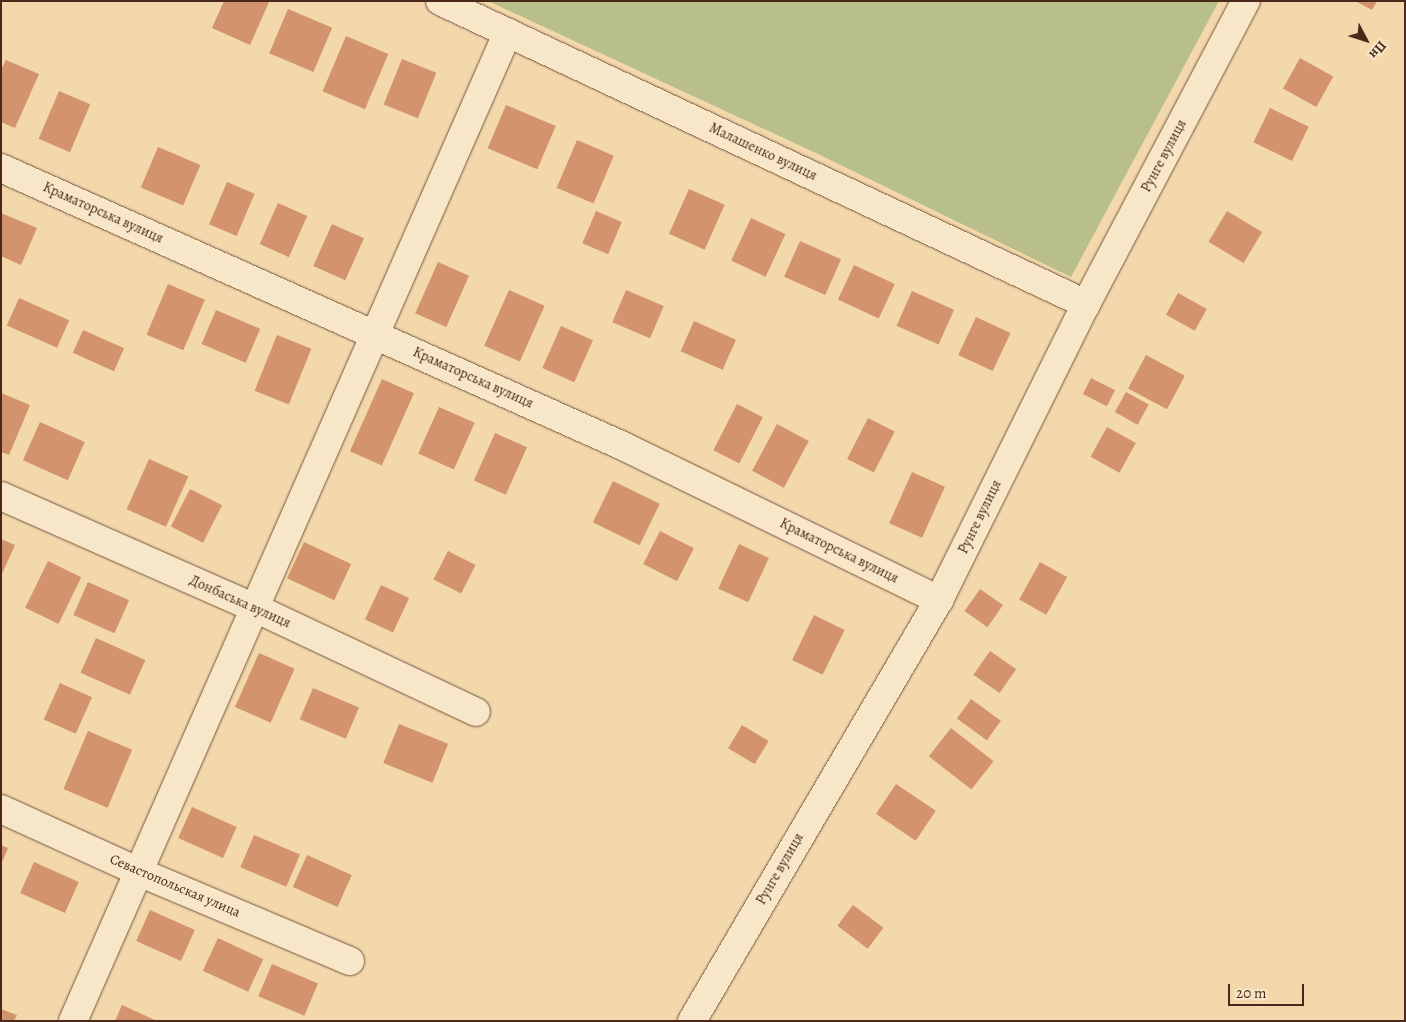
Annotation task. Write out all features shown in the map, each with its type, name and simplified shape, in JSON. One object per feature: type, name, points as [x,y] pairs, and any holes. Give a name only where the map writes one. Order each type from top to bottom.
[{"type":"street","name":"Малашенко вулиця","points":[[440,1],[1086,304]]},
{"type":"street","name":"Рунге вулиця","points":[[692,1021],[939,600],[1086,304],[1246,1]]},
{"type":"street","points":[[73,1021],[508,32]]},
{"type":"street","name":"Краматорська вулиця","points":[[1,168],[622,446],[834,547],[939,600]]},
{"type":"street","name":"Донбаська вулиця","points":[[1,496],[255,608],[476,712]]},
{"type":"street","name":"Севастопольская улица","points":[[1,809],[139,872],[350,961]]},
{"type":"green space","points":[[488,1],[1219,1],[1071,277],[820,155]]},
{"type":"building","points":[[224,1],[269,2],[250,45],[212,28]]},
{"type":"building","points":[[1355,1],[1377,1],[1372,10]]},
{"type":"building","points":[[288,9],[332,28],[313,72],[269,53]]},
{"type":"building","points":[[346,36],[388,54],[365,109],[323,91]]},
{"type":"building","points":[[1300,58],[1333,76],[1316,107],[1283,89]]},
{"type":"building","points":[[402,59],[436,73],[418,118],[384,104]]},
{"type":"building","points":[[6,60],[39,74],[15,128],[1,122],[1,70]]},
{"type":"building","points":[[59,91],[90,104],[70,152],[39,139]]},
{"type":"building","points":[[506,105],[556,126],[537,169],[488,148]]},
{"type":"building","points":[[1270,108],[1309,127],[1292,161],[1253,142]]},
{"type":"building","points":[[577,140],[614,156],[594,203],[557,188]]},
{"type":"building","points":[[158,147],[200,165],[183,205],[141,188]]},
{"type":"building","points":[[227,182],[255,194],[237,236],[209,224]]},
{"type":"building","points":[[689,189],[725,205],[705,250],[669,234]]},
{"type":"building","points":[[278,203],[307,216],[289,257],[260,244]]},
{"type":"building","points":[[596,211],[622,222],[608,254],[582,243]]},
{"type":"building","points":[[1227,211],[1262,232],[1244,263],[1208,242]]},
{"type":"building","points":[[1,213],[37,228],[21,265],[1,256]]},
{"type":"building","points":[[751,218],[785,234],[766,277],[731,261]]},
{"type":"building","points":[[332,224],[364,238],[345,280],[313,266]]},
{"type":"building","points":[[800,241],[841,259],[825,295],[784,277]]},
{"type":"building","points":[[438,262],[469,276],[446,327],[415,313]]},
{"type":"building","points":[[854,265],[895,284],[879,318],[838,299]]},
{"type":"building","points":[[168,284],[205,300],[183,350],[147,335]]},
{"type":"building","points":[[509,290],[545,306],[520,362],[484,346]]},
{"type":"building","points":[[626,290],[664,306],[650,338],[612,322]]},
{"type":"building","points":[[912,291],[954,310],[939,344],[897,326]]},
{"type":"building","points":[[1178,293],[1207,309],[1195,331],[1166,315]]},
{"type":"building","points":[[19,298],[69,320],[57,348],[7,325]]},
{"type":"building","points":[[216,310],[260,329],[246,363],[202,344]]},
{"type":"building","points":[[976,317],[1010,333],[993,371],[958,355]]},
{"type":"building","points":[[694,321],[736,340],[723,370],[681,351]]},
{"type":"building","points":[[561,326],[593,340],[574,382],[542,368]]},
{"type":"building","points":[[83,330],[124,348],[114,371],[73,353]]},
{"type":"building","points":[[277,335],[311,349],[289,404],[255,391]]},
{"type":"building","points":[[1146,355],[1185,376],[1167,409],[1128,389]]},
{"type":"building","points":[[1091,378],[1115,390],[1107,406],[1083,394]]},
{"type":"building","points":[[382,379],[414,393],[382,465],[350,451]]},
{"type":"building","points":[[1126,392],[1149,405],[1138,425],[1115,412]]},
{"type":"building","points":[[1,393],[30,405],[9,455],[1,452]]},
{"type":"building","points":[[737,404],[763,417],[739,463],[713,450]]},
{"type":"building","points":[[439,407],[475,423],[454,469],[418,454]]},
{"type":"building","points":[[868,418],[895,432],[874,473],[847,459]]},
{"type":"building","points":[[40,422],[85,442],[68,480],[23,460]]},
{"type":"building","points":[[777,424],[809,441],[784,488],[752,471]]},
{"type":"building","points":[[1107,427],[1136,443],[1119,473],[1091,457]]},
{"type":"building","points":[[495,433],[527,447],[506,495],[474,481]]},
{"type":"building","points":[[149,459],[188,476],[166,527],[127,509]]},
{"type":"building","points":[[912,472],[945,487],[922,538],[889,523]]},
{"type":"building","points":[[613,481],[660,504],[640,545],[593,522]]},
{"type":"building","points":[[190,489],[222,505],[203,543],[171,526]]},
{"type":"building","points":[[660,531],[694,548],[677,581],[643,564]]},
{"type":"building","points":[[1,539],[15,545],[1,576]]},
{"type":"building","points":[[304,542],[351,564],[334,600],[287,578]]},
{"type":"building","points":[[739,544],[769,558],[748,602],[718,588]]},
{"type":"building","points":[[448,551],[476,565],[461,594],[433,580]]},
{"type":"building","points":[[48,561],[81,577],[58,624],[25,608]]},
{"type":"building","points":[[1040,562],[1067,577],[1046,615],[1019,600]]},
{"type":"building","points":[[88,582],[129,600],[114,633],[73,615]]},
{"type":"building","points":[[381,585],[409,598],[393,633],[365,619]]},
{"type":"building","points":[[980,589],[1003,605],[987,627],[965,611]]},
{"type":"building","points":[[814,615],[845,630],[823,675],[792,660]]},
{"type":"building","points":[[96,638],[145,660],[130,695],[81,673]]},
{"type":"building","points":[[990,651],[1016,669],[1000,693],[973,675]]},
{"type":"building","points":[[259,653],[295,669],[271,723],[235,707]]},
{"type":"building","points":[[60,683],[92,697],[76,734],[44,720]]},
{"type":"building","points":[[313,688],[359,708],[346,739],[300,719]]},
{"type":"building","points":[[971,699],[1001,721],[987,740],[957,718]]},
{"type":"building","points":[[399,724],[448,744],[432,783],[383,763]]},
{"type":"building","points":[[742,725],[769,741],[755,764],[728,748]]},
{"type":"building","points":[[951,728],[994,761],[971,790],[929,756]]},
{"type":"building","points":[[88,731],[132,750],[108,808],[63,789]]},
{"type":"building","points":[[896,784],[936,811],[916,841],[876,814]]},
{"type":"building","points":[[192,807],[237,827],[223,858],[178,838]]},
{"type":"building","points":[[254,835],[300,855],[286,887],[240,867]]},
{"type":"building","points":[[1,845],[8,848],[1,865]]},
{"type":"building","points":[[307,855],[352,875],[338,907],[293,887]]},
{"type":"building","points":[[34,862],[79,882],[65,913],[20,893]]},
{"type":"building","points":[[853,905],[883,928],[868,949],[837,926]]},
{"type":"building","points":[[150,910],[195,930],[181,961],[136,941]]},
{"type":"building","points":[[218,938],[263,959],[248,992],[203,971]]},
{"type":"building","points":[[272,964],[318,984],[304,1016],[258,996]]},
{"type":"building","points":[[122,1005],[157,1021],[115,1021]]},
{"type":"building","points":[[1,1009],[17,1015],[14,1021],[1,1021]]}]
